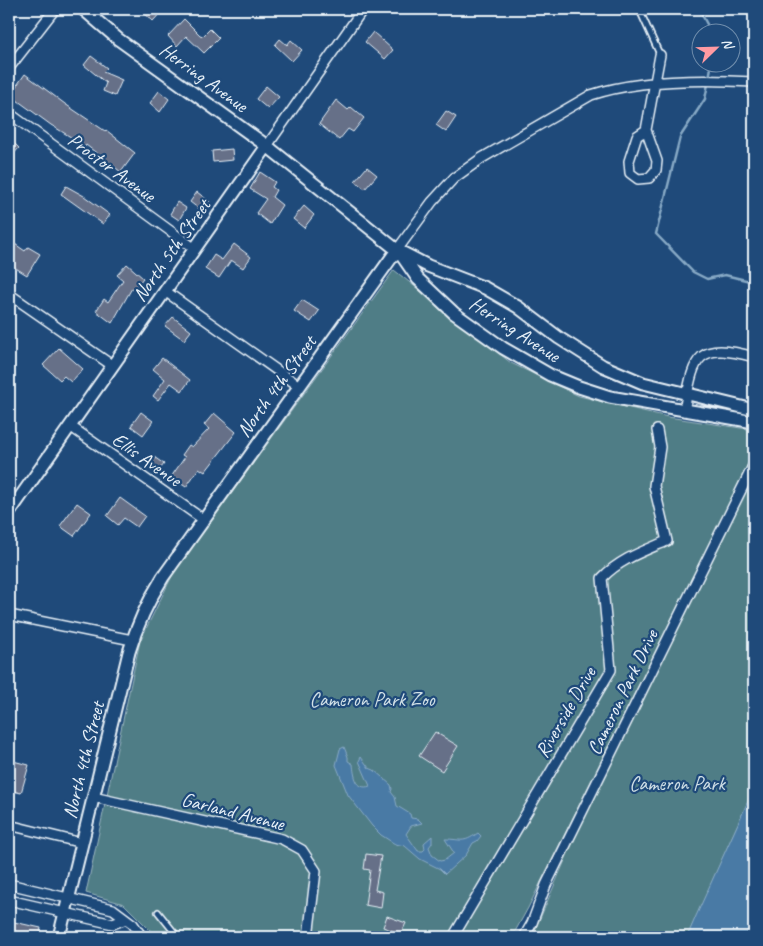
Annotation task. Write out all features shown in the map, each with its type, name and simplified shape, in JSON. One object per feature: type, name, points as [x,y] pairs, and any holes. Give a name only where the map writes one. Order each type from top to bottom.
[{"type":"main road","name":"Herring Avenue","points":[[83,9],[118,39],[267,146],[397,250],[428,266],[485,288],[518,307],[559,338],[603,366],[643,383],[754,410]]},
{"type":"main road","name":"North 5th Street","points":[[9,512],[267,146]]},
{"type":"main road","name":"Herring Avenue","points":[[397,250],[418,279],[454,313],[503,348],[528,363],[579,387],[610,397],[754,422]]},
{"type":"main road","name":"North 4th Street","points":[[59,937],[132,640],[149,601],[158,585],[397,250]]},
{"type":"street","points":[[9,68],[55,9]]},
{"type":"street","name":"North 5th Street","points":[[267,146],[363,9]]},
{"type":"street","points":[[646,130],[637,136],[629,161],[630,173],[638,179],[649,178],[656,170],[657,160],[646,130],[660,56]]},
{"type":"street","name":"North 4th Street","points":[[397,250],[432,202],[454,178],[482,158],[591,95],[607,90],[654,83],[721,80],[754,82]]},
{"type":"street","name":"Proctor Avenue","points":[[9,113],[195,249]]},
{"type":"street","points":[[165,291],[299,386]]},
{"type":"street","points":[[9,294],[113,366]]},
{"type":"street","points":[[684,411],[695,364],[702,355],[712,351],[724,351],[754,357]]},
{"type":"street","name":"Ellis Avenue","points":[[70,426],[204,520]]},
{"type":"street","name":"Riverside Drive","points":[[453,937],[611,670],[602,578],[612,568],[626,559],[667,541],[654,486],[660,447],[657,430]]},
{"type":"street","name":"Cameron Park Drive","points":[[524,937],[532,923],[546,885],[754,464]]},
{"type":"street","points":[[9,615],[132,640]]},
{"type":"street","name":"Garland Avenue","points":[[93,797],[282,839],[302,850],[316,871],[308,937]]},
{"type":"street","points":[[9,824],[82,842]]},
{"type":"street","points":[[9,884],[113,909],[133,924],[142,937]]},
{"type":"street","points":[[9,900],[113,924],[126,919]]},
{"type":"lane","points":[[639,9],[660,56]]},
{"type":"lane","points":[[158,912],[178,937]]},
{"type":"green space","name":"Cameron Park Zoo","points":[[394,270],[511,363],[579,396],[668,417],[754,430],[754,453],[512,937],[157,937],[124,904],[86,893],[140,641],[174,572]]},
{"type":"green space","name":"Cameron Park","points":[[754,464],[754,788],[687,937],[532,937],[616,742]]},
{"type":"water","points":[[344,747],[348,761],[353,764],[355,777],[359,784],[365,787],[370,786],[359,761],[361,757],[369,768],[391,785],[391,792],[395,797],[397,806],[410,814],[411,818],[418,819],[422,823],[411,826],[406,834],[418,851],[425,849],[424,843],[432,836],[432,843],[429,847],[432,855],[440,861],[445,860],[454,853],[445,839],[465,840],[478,833],[481,836],[473,843],[466,855],[445,874],[440,869],[420,859],[405,846],[395,844],[381,835],[348,795],[336,765],[340,749]]},
{"type":"water","points":[[754,788],[754,937],[687,937],[696,916]]},
{"type":"building","points":[[147,9],[164,9],[153,21],[143,12]]},
{"type":"building","points":[[184,19],[200,35],[203,36],[210,29],[219,38],[204,53],[186,36],[177,46],[168,36]]},
{"type":"building","points":[[373,32],[393,50],[385,59],[365,42]]},
{"type":"building","points":[[280,39],[287,45],[291,40],[302,50],[292,61],[275,45]]},
{"type":"building","points":[[91,56],[107,68],[103,72],[122,80],[115,96],[103,91],[106,83],[84,65]]},
{"type":"building","points":[[25,74],[65,104],[106,130],[135,153],[121,172],[86,145],[84,148],[73,141],[74,139],[10,95]]},
{"type":"building","points":[[266,86],[279,97],[268,109],[256,99]]},
{"type":"building","points":[[159,91],[169,99],[160,112],[150,103]]},
{"type":"building","points":[[336,100],[348,110],[351,107],[364,118],[353,132],[348,129],[339,140],[319,124]]},
{"type":"building","points":[[446,111],[456,117],[446,132],[436,125]]},
{"type":"building","points":[[9,138],[19,148],[9,159]]},
{"type":"building","points":[[232,149],[233,160],[213,162],[212,151]]},
{"type":"building","points":[[367,167],[377,175],[365,189],[355,181]]},
{"type":"building","points":[[260,172],[275,182],[272,187],[276,190],[272,197],[282,205],[270,224],[256,213],[266,199],[250,189]]},
{"type":"building","points":[[66,186],[84,196],[110,215],[103,224],[61,194]]},
{"type":"building","points":[[197,192],[210,202],[203,212],[190,202]]},
{"type":"building","points":[[177,202],[186,208],[179,220],[170,214]]},
{"type":"building","points":[[304,206],[314,215],[304,228],[293,219]]},
{"type":"building","points":[[9,240],[25,251],[28,247],[40,254],[27,275],[9,264]]},
{"type":"building","points":[[234,244],[251,257],[243,268],[231,260],[219,278],[205,269],[214,255],[222,260]]},
{"type":"building","points":[[127,264],[143,278],[134,289],[132,288],[112,323],[96,311],[104,299],[108,302],[123,280],[117,275]]},
{"type":"building","points":[[302,300],[319,311],[311,322],[294,311]]},
{"type":"building","points":[[173,317],[191,331],[184,340],[165,326]]},
{"type":"building","points":[[59,348],[83,369],[71,382],[64,376],[60,380],[43,365]]},
{"type":"building","points":[[162,358],[190,380],[182,391],[171,383],[158,400],[153,396],[165,379],[153,369]]},
{"type":"building","points":[[141,412],[153,421],[143,435],[131,426]]},
{"type":"building","points":[[214,413],[236,432],[205,472],[199,468],[186,487],[171,477],[185,457],[182,455],[189,445],[192,447],[209,429],[204,425]]},
{"type":"building","points":[[154,457],[164,464],[158,472],[149,465]]},
{"type":"building","points":[[120,498],[145,516],[137,527],[124,518],[118,525],[107,516]]},
{"type":"building","points":[[77,503],[91,513],[74,536],[60,526]]},
{"type":"building","points":[[435,732],[458,746],[442,771],[419,756]]},
{"type":"building","points":[[13,761],[29,765],[21,793],[9,790],[9,775]]},
{"type":"building","points":[[366,854],[381,856],[375,890],[383,892],[381,908],[365,905],[370,870],[364,869]]},
{"type":"building","points":[[387,916],[406,923],[401,934],[383,927]]},
{"type":"building","points":[[14,922],[41,928],[39,937],[11,933]]},
{"type":"waterway","points":[[699,9],[706,22]]},
{"type":"waterway","points":[[709,78],[710,72]]},
{"type":"waterway","points":[[708,84],[705,99],[680,137],[656,234],[693,272],[707,279],[725,275],[754,282]]}]
